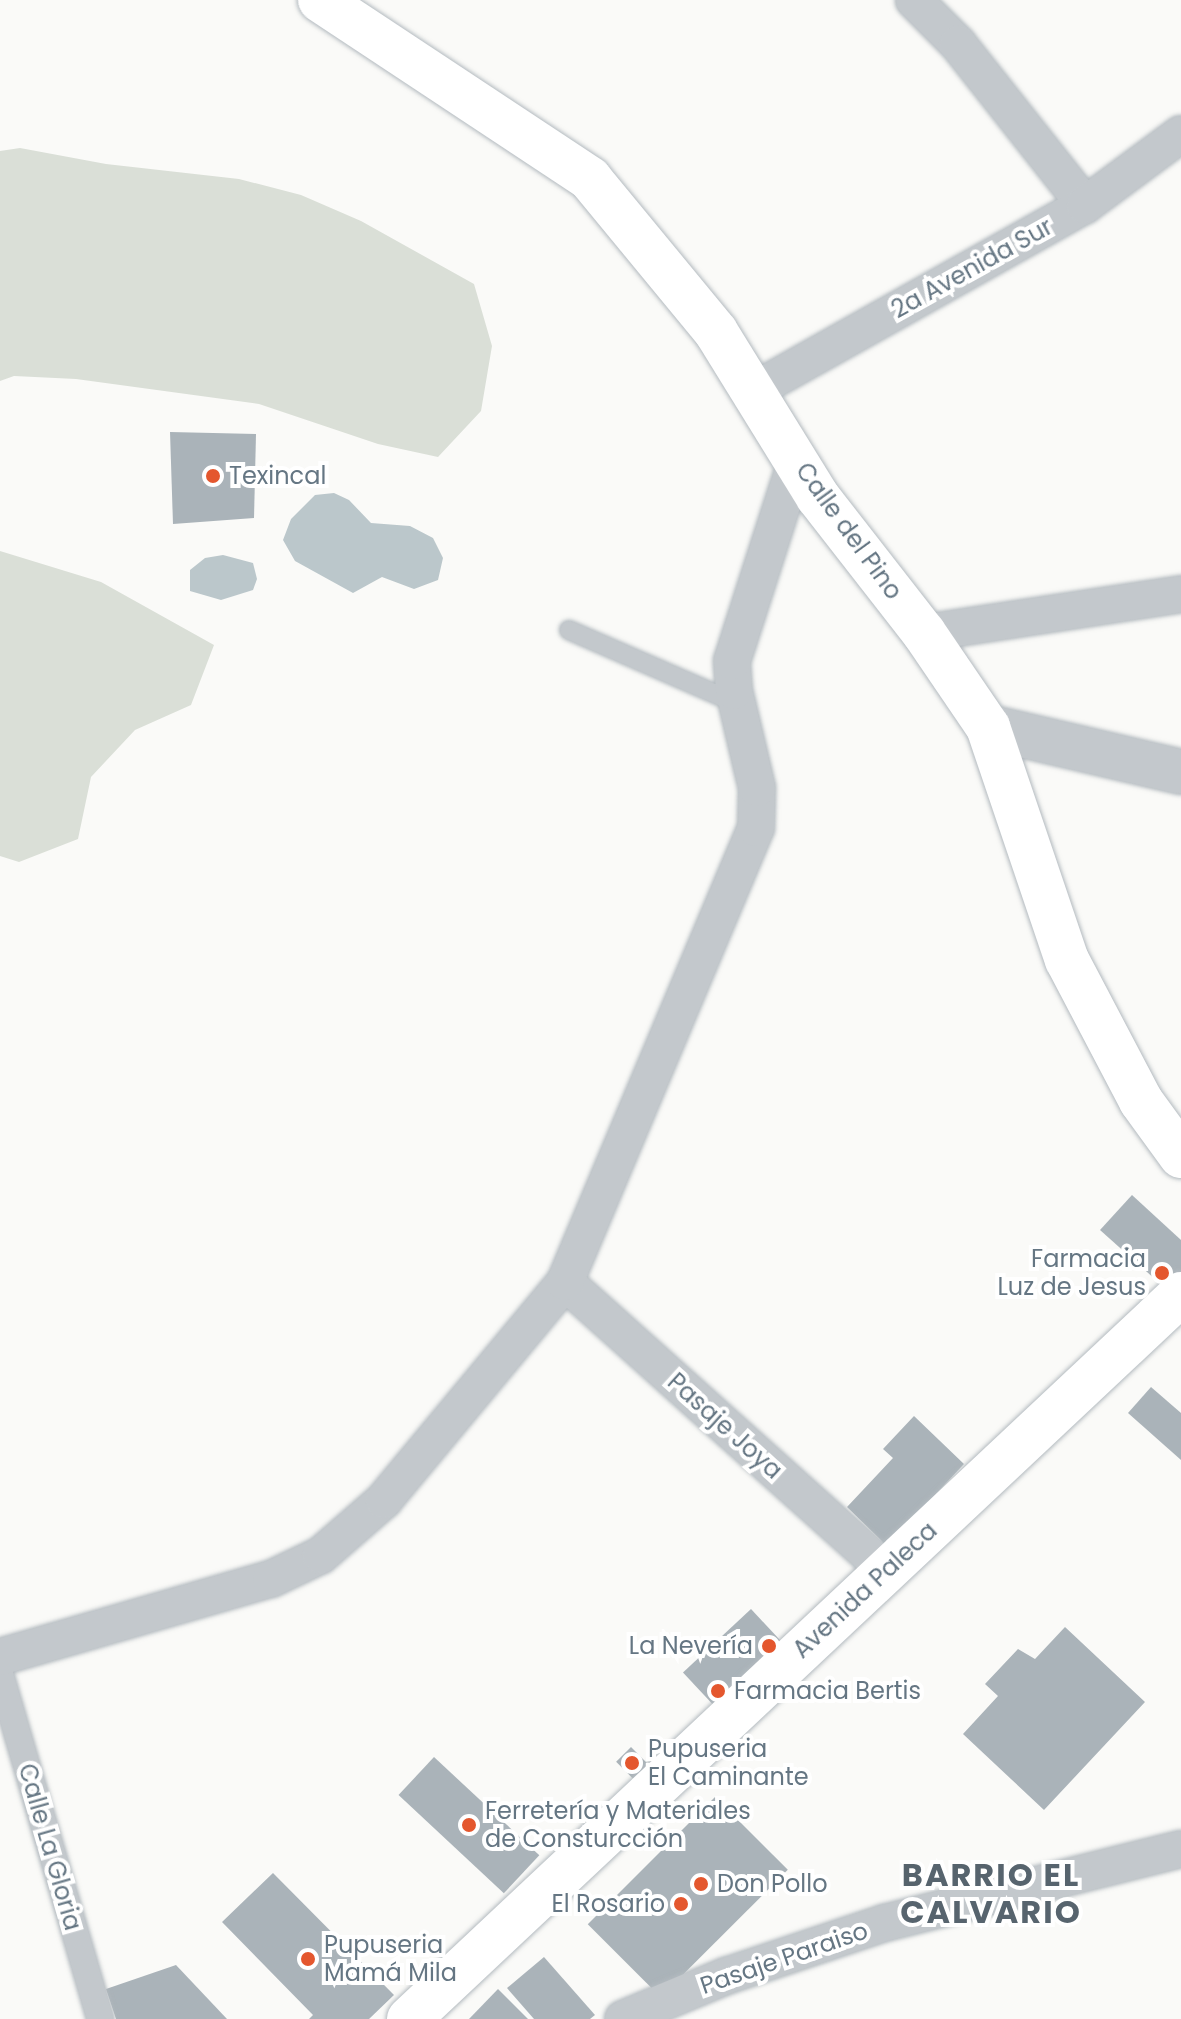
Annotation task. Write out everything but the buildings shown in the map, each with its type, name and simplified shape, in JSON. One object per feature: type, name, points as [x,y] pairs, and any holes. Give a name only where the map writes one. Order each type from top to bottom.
[{"type":"main road","name":"Calle del Pino","points":[[332,3],[590,179],[716,332],[755,390],[818,497],[924,633],[988,727],[1067,960],[1141,1101],[1181,1156]]},
{"type":"main road","name":"Avenida Paleca","points":[[409,2019],[1181,1294]]},
{"type":"street","points":[[914,0],[958,44],[1085,205]]},
{"type":"street","name":"2a Avenida Sur","points":[[755,390],[1085,205],[1181,134]]},
{"type":"street","points":[[0,1657],[271,1579],[321,1555],[384,1500],[565,1282],[756,828],[757,788],[738,704],[732,661],[797,459]]},
{"type":"street","points":[[924,633],[1181,594]]},
{"type":"street","points":[[988,727],[1181,772]]},
{"type":"street","name":"Pasaje Joya","points":[[565,1282],[886,1570]]},
{"type":"street","name":"Calle La Gloria","points":[[0,1674],[100,2019]]},
{"type":"street","name":"Pasaje Paraiso","points":[[623,2019],[726,1976],[884,1923],[1181,1849]]},
{"type":"lane","points":[[569,630],[738,704]]},
{"type":"shaded area","points":[[20,148],[106,164],[239,179],[301,195],[361,221],[474,284],[492,346],[481,411],[438,457],[378,444],[259,404],[76,379],[14,376],[0,381],[0,151]]},
{"type":"shaded area","points":[[334,493],[349,500],[371,523],[410,526],[433,538],[443,558],[438,580],[414,589],[382,577],[353,593],[295,561],[283,540],[291,519],[315,495]]},
{"type":"shaded area","points":[[0,551],[101,582],[214,645],[191,705],[135,730],[91,777],[78,839],[19,862],[0,856]]},
{"type":"shaded area","points":[[223,555],[253,563],[257,579],[253,590],[221,600],[190,591],[190,570],[205,558]]},
{"type":"place","name":"Texincal","points":[[213,476]]},
{"type":"place","name":"Farmacia Luz de Jesus","points":[[1162,1273]]},
{"type":"place","name":"La Nevería","points":[[769,1646]]},
{"type":"place","name":"Farmacia Bertis","points":[[718,1691]]},
{"type":"place","name":"Pupuseria El Caminante","points":[[632,1763]]},
{"type":"place","name":"Ferretería y Materiales de Consturcción","points":[[469,1825]]},
{"type":"place","name":"Don Pollo","points":[[701,1884]]},
{"type":"place","name":"El Rosario","points":[[681,1904]]},
{"type":"place","name":"Pupuseria Mamá Mila","points":[[308,1959]]},
{"type":"district","name":"BARRIO EL CALVARIO","points":[[991,1894]]}]
